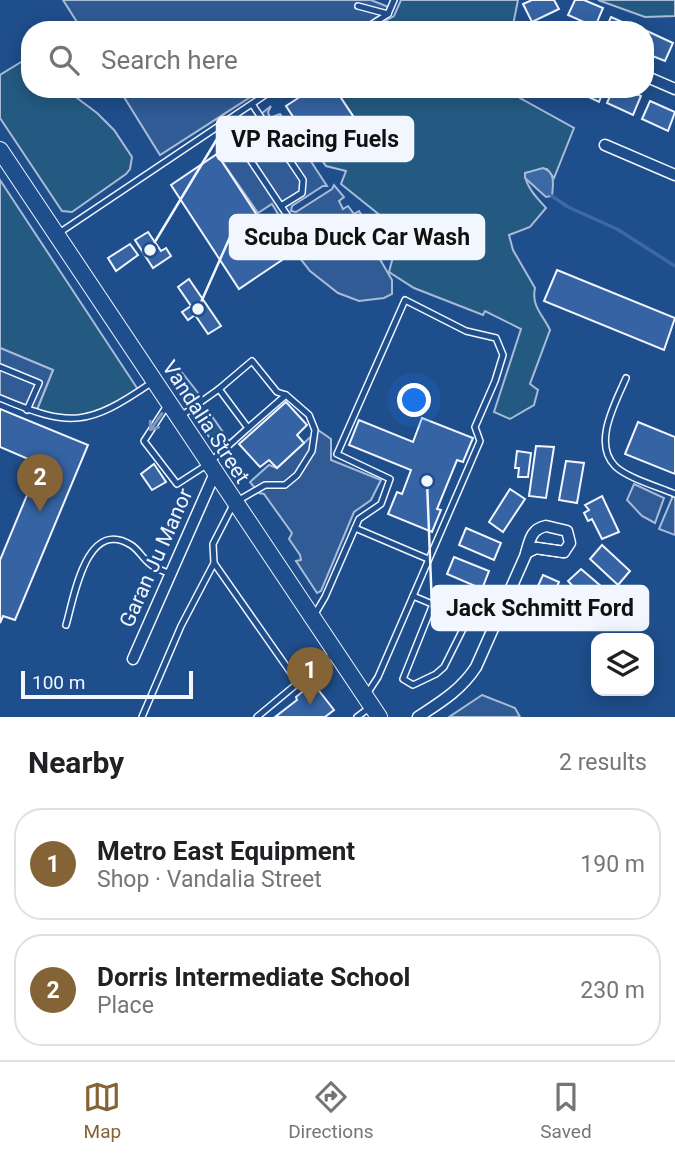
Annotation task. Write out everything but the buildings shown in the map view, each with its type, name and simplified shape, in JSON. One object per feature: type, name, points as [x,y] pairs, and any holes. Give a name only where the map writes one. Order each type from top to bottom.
[{"type":"main road","name":"Vandalia Street","points":[[0,150],[372,707]]},
{"type":"street","points":[[654,80],[675,89]]},
{"type":"street","points":[[605,145],[675,174]]},
{"type":"street","name":"Garan Ju Manor","points":[[133,659],[212,468]]},
{"type":"street","points":[[418,717],[457,691],[468,680],[526,553]]},
{"type":"lane","points":[[377,21],[388,14],[394,0]]},
{"type":"lane","points":[[359,6],[388,14]]},
{"type":"lane","points":[[57,235],[261,98]]},
{"type":"lane","points":[[252,104],[303,180],[302,193],[281,206]]},
{"type":"lane","points":[[225,122],[309,248],[317,249],[353,226]]},
{"type":"lane","points":[[312,619],[325,597],[359,519],[381,504],[390,479],[337,454],[405,300],[466,331],[496,338],[503,355],[475,427],[480,441],[378,677],[372,707],[358,717]]},
{"type":"lane","points":[[142,717],[181,626],[214,563],[213,544],[234,503],[265,485],[285,485],[297,475],[312,451],[315,430],[309,415],[286,395],[277,392],[252,360],[219,389],[178,418]]},
{"type":"lane","points":[[0,367],[39,383],[27,410]]},
{"type":"lane","points":[[626,378],[607,425],[608,455],[615,466],[626,473],[675,494]]},
{"type":"lane","points":[[0,398],[27,410],[60,418],[85,418],[111,409],[153,381]]},
{"type":"lane","points":[[219,389],[248,428]]},
{"type":"lane","points":[[169,403],[144,441],[177,484],[212,468],[248,428],[286,395]]},
{"type":"lane","points":[[355,528],[428,559]]},
{"type":"lane","points":[[66,625],[82,572],[95,546],[103,541],[123,541],[137,550],[151,565],[170,574]]},
{"type":"lane","points":[[214,563],[298,683]]},
{"type":"lane","points":[[413,596],[433,604],[468,619],[444,667],[413,685],[403,679],[433,604]]},
{"type":"lane","points":[[257,717],[334,653]]},
{"type":"shaded area","points":[[63,0],[371,0],[391,8],[371,21],[76,21]]},
{"type":"shaded area","points":[[401,0],[518,0],[514,21],[385,21],[394,16]]},
{"type":"shaded area","points":[[598,0],[675,0],[675,16],[645,17]]},
{"type":"shaded area","points":[[21,62],[21,98],[77,98],[114,130],[132,157],[130,169],[72,212],[62,211],[0,118],[0,75]]},
{"type":"shaded area","points":[[125,98],[249,98],[160,155]]},
{"type":"shaded area","points":[[341,98],[520,98],[574,128],[554,178],[547,169],[525,173],[529,187],[546,208],[530,227],[509,235],[513,250],[535,288],[536,305],[550,330],[530,384],[538,390],[534,405],[510,419],[494,412],[521,329],[485,311],[483,315],[414,288],[389,272],[398,238],[392,225],[341,184],[346,171],[326,166],[311,144],[353,116]]},
{"type":"shaded area","points":[[271,106],[268,112],[270,118],[280,114],[327,186],[292,206],[291,211],[296,212],[332,189],[334,185],[344,197],[339,201],[343,209],[348,206],[354,214],[359,211],[366,222],[367,237],[392,280],[392,294],[384,298],[359,301],[338,293],[310,271],[296,253],[287,258],[269,229],[279,226],[281,219],[272,204],[258,213],[217,154],[218,148]]},
{"type":"shaded area","points":[[543,168],[552,176],[552,196],[546,197],[525,178],[525,173]]},
{"type":"shaded area","points":[[0,180],[139,391],[85,418],[36,412],[53,370],[0,348]]},
{"type":"shaded area","points":[[0,348],[53,370],[36,412],[0,398]]},
{"type":"shaded area","points":[[180,370],[199,394],[196,399],[184,398],[170,377]]},
{"type":"shaded area","points":[[207,409],[229,441],[227,443],[213,441],[204,429],[199,420]]},
{"type":"shaded area","points":[[318,430],[331,439],[331,460],[381,480],[371,500],[354,512],[321,591],[317,593],[296,561],[301,560],[289,539],[292,533],[264,494],[259,493],[250,482],[269,465],[277,468]]},
{"type":"shaded area","points":[[634,484],[664,498],[655,523],[642,516],[627,500]]},
{"type":"shaded area","points":[[675,491],[675,535],[659,529]]},
{"type":"shaded area","points":[[482,695],[515,708],[520,717],[449,717]]},
{"type":"waterway","points":[[552,196],[568,207],[617,229],[675,266]]},
{"type":"place","name":"VP Racing Fuels","points":[[150,250]]},
{"type":"place","name":"Scuba Duck Car Wash","points":[[198,309]]},
{"type":"place","name":"Jack Schmitt Ford","points":[[427,481]]},
{"type":"place","name":"Dorris Intermediate School","points":[[40,512]]},
{"type":"place","name":"Metro East Equipment","points":[[310,705]]}]
